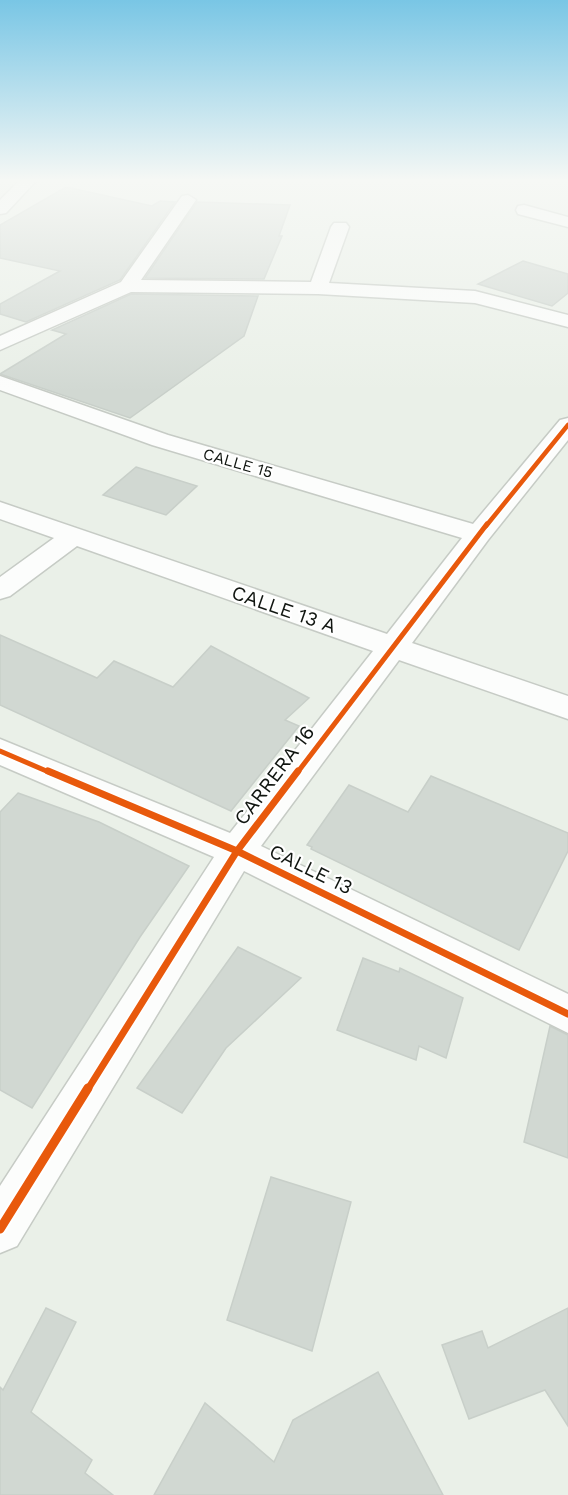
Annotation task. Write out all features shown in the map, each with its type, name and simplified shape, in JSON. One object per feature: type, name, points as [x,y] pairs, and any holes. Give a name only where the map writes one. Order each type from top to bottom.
[{"type":"street","points":[[128,286],[152,252]]},
{"type":"street","points":[[318,288],[331,252]]},
{"type":"street","points":[[0,344],[128,286],[318,288],[475,297],[568,321]]},
{"type":"street","name":"CALLE 15","points":[[0,383],[160,440],[479,534]]},
{"type":"street","name":"CARRERA 16","points":[[0,1229],[237,851],[479,534],[568,425]]},
{"type":"street","name":"CALLE 13 A","points":[[0,510],[568,708]]},
{"type":"street","points":[[0,590],[74,536]]},
{"type":"street","name":"CALLE 13","points":[[0,751],[237,851],[568,1014]]},
{"type":"building","points":[[0,252],[140,252],[120,280],[26,322],[0,314],[0,304],[60,271],[0,258]]},
{"type":"building","points":[[163,252],[275,252],[264,279],[145,278]]},
{"type":"building","points":[[523,261],[568,274],[568,293],[552,306],[478,284]]},
{"type":"building","points":[[131,294],[258,296],[244,336],[130,418],[0,374],[66,334],[52,330]]},
{"type":"building","points":[[136,467],[197,486],[166,515],[103,495]]},
{"type":"building","points":[[0,635],[97,678],[114,661],[173,687],[211,646],[309,698],[285,720],[299,726],[231,811],[0,705]]},
{"type":"building","points":[[431,776],[568,833],[568,851],[519,950],[311,849],[312,847],[307,845],[349,785],[408,812]]},
{"type":"building","points":[[18,793],[99,822],[189,866],[140,937],[32,1108],[0,1090],[0,812]]},
{"type":"building","points":[[238,947],[301,978],[226,1048],[182,1113],[137,1088]]},
{"type":"building","points":[[363,958],[399,972],[400,968],[463,998],[446,1058],[419,1046],[416,1060],[337,1030]]},
{"type":"building","points":[[550,1026],[568,1035],[568,1158],[524,1142]]},
{"type":"building","points":[[271,1177],[351,1202],[312,1351],[227,1320]]},
{"type":"building","points":[[46,1308],[76,1322],[31,1412],[92,1460],[85,1473],[113,1495],[0,1495],[0,1387],[3,1390]]},
{"type":"building","points":[[568,1308],[568,1426],[545,1390],[469,1419],[442,1345],[482,1331],[488,1348]]},
{"type":"building","points":[[378,1372],[443,1495],[154,1495],[205,1403],[274,1462],[293,1420]]},
{"type":"cycle path","points":[[0,1229],[237,851],[479,534],[568,425]]},
{"type":"cycle path","points":[[0,751],[237,851],[568,1014]]}]
